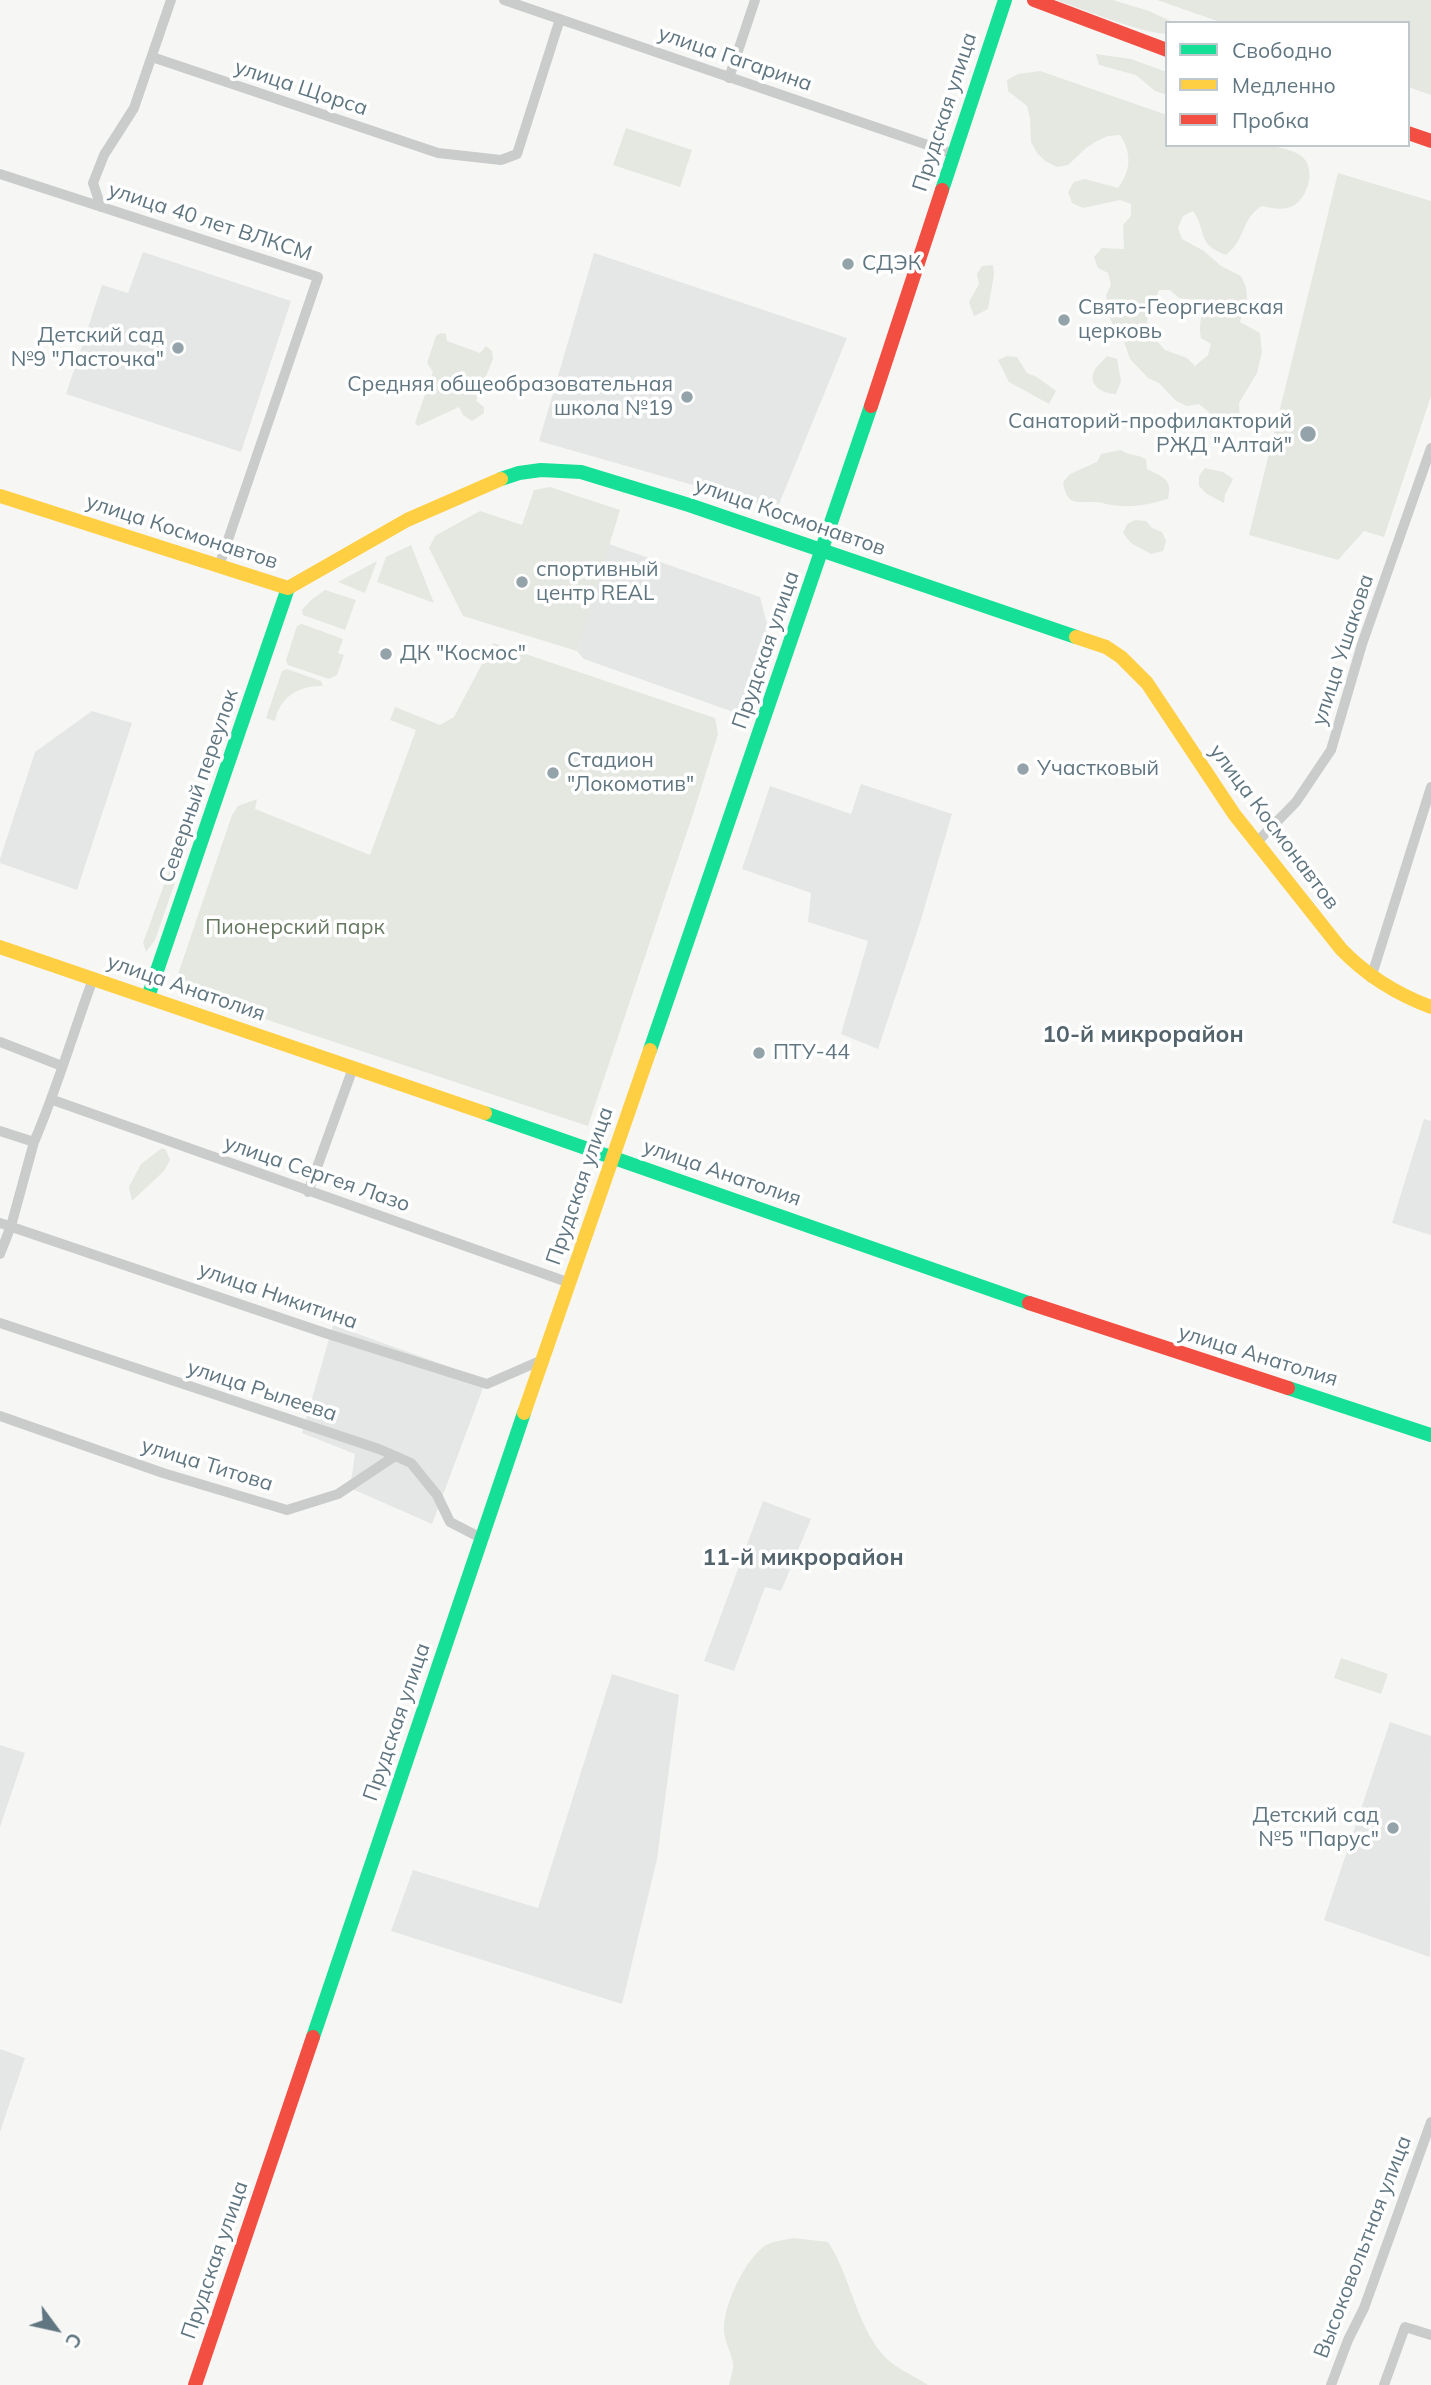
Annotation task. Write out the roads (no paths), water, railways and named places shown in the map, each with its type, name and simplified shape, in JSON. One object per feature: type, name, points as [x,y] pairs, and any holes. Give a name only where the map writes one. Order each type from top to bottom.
[{"type":"street","points":[[101,207],[93,183],[104,155],[134,108],[171,0]]},
{"type":"street","name":"улица Гагарина","points":[[504,0],[954,154]]},
{"type":"street","points":[[729,78],[755,0]]},
{"type":"street","name":"Прудская улица","points":[[195,2385],[481,1538],[822,550],[1004,0]]},
{"type":"street","points":[[1034,0],[1062,4],[1165,49]]},
{"type":"street","name":"улица Щорса","points":[[152,57],[438,153],[501,160],[517,154],[560,19]]},
{"type":"street","points":[[1410,134],[1431,141]]},
{"type":"street","name":"улица 40 лет ВЛКСМ","points":[[0,174],[318,277],[219,566]]},
{"type":"street","name":"улица Ушакова","points":[[1256,843],[1296,802],[1331,750],[1362,644],[1431,448]]},
{"type":"street","name":"улица Космонавтов","points":[[0,496],[288,588],[419,514],[495,481],[519,473],[541,470],[581,472],[822,550],[1105,647],[1124,658],[1156,694],[1198,762],[1256,843],[1338,946],[1371,978],[1405,997],[1431,1007]]},
{"type":"street","name":"Северный переулок","points":[[148,997],[288,588]]},
{"type":"street","points":[[1371,978],[1431,788]]},
{"type":"street","name":"улица Анатолия","points":[[0,947],[612,1156],[1097,1327],[1431,1435]]},
{"type":"street","points":[[0,1254],[11,1226],[34,1142],[52,1100],[93,979]]},
{"type":"street","points":[[0,1042],[62,1066]]},
{"type":"street","points":[[308,1192],[354,1068]]},
{"type":"street","name":"улица Сергея Лазо","points":[[52,1100],[569,1283]]},
{"type":"street","points":[[0,1131],[34,1142]]},
{"type":"street","name":"улица Никитина","points":[[0,1223],[325,1333],[487,1384],[542,1360]]},
{"type":"street","name":"улица Рылеева","points":[[0,1324],[396,1456],[411,1464],[437,1495],[450,1522],[481,1538]]},
{"type":"street","name":"улица Титова","points":[[0,1416],[163,1473],[287,1510],[338,1494],[396,1456]]},
{"type":"street","name":"Высоковольтная улица","points":[[1331,2385],[1348,2340],[1364,2308],[1431,2122]]},
{"type":"street","points":[[1384,2385],[1405,2327],[1431,2335]]},
{"type":"place","name":"СДЭК","points":[[848,264]]},
{"type":"place","name":"Свято-Георгиевская церковь","points":[[1064,320]]},
{"type":"place","name":"Детский сад №9 \"Ласточка\"","points":[[178,348]]},
{"type":"place","name":"Средняя общеобразовательная школа №19","points":[[687,397]]},
{"type":"place","name":"Санаторий-профилакторий РЖД \"Алтай\"","points":[[1308,434]]},
{"type":"place","name":"спортивный центр REAL","points":[[522,582]]},
{"type":"place","name":"ДК \"Космос\"","points":[[386,654]]},
{"type":"place","name":"Участковый","points":[[1023,769]]},
{"type":"place","name":"Стадион \"Локомотив\"","points":[[553,773]]},
{"type":"place","name":"ПТУ-44","points":[[759,1053]]},
{"type":"place","name":"Детский сад №5 \"Парус\"","points":[[1393,1828]]},
{"type":"district","name":"10-й микрорайон","points":[[1143,1035]]},
{"type":"district","name":"11-й микрорайон","points":[[803,1558]]},
{"type":"park label","name":"Пионерский парк","points":[[295,928]]}]
